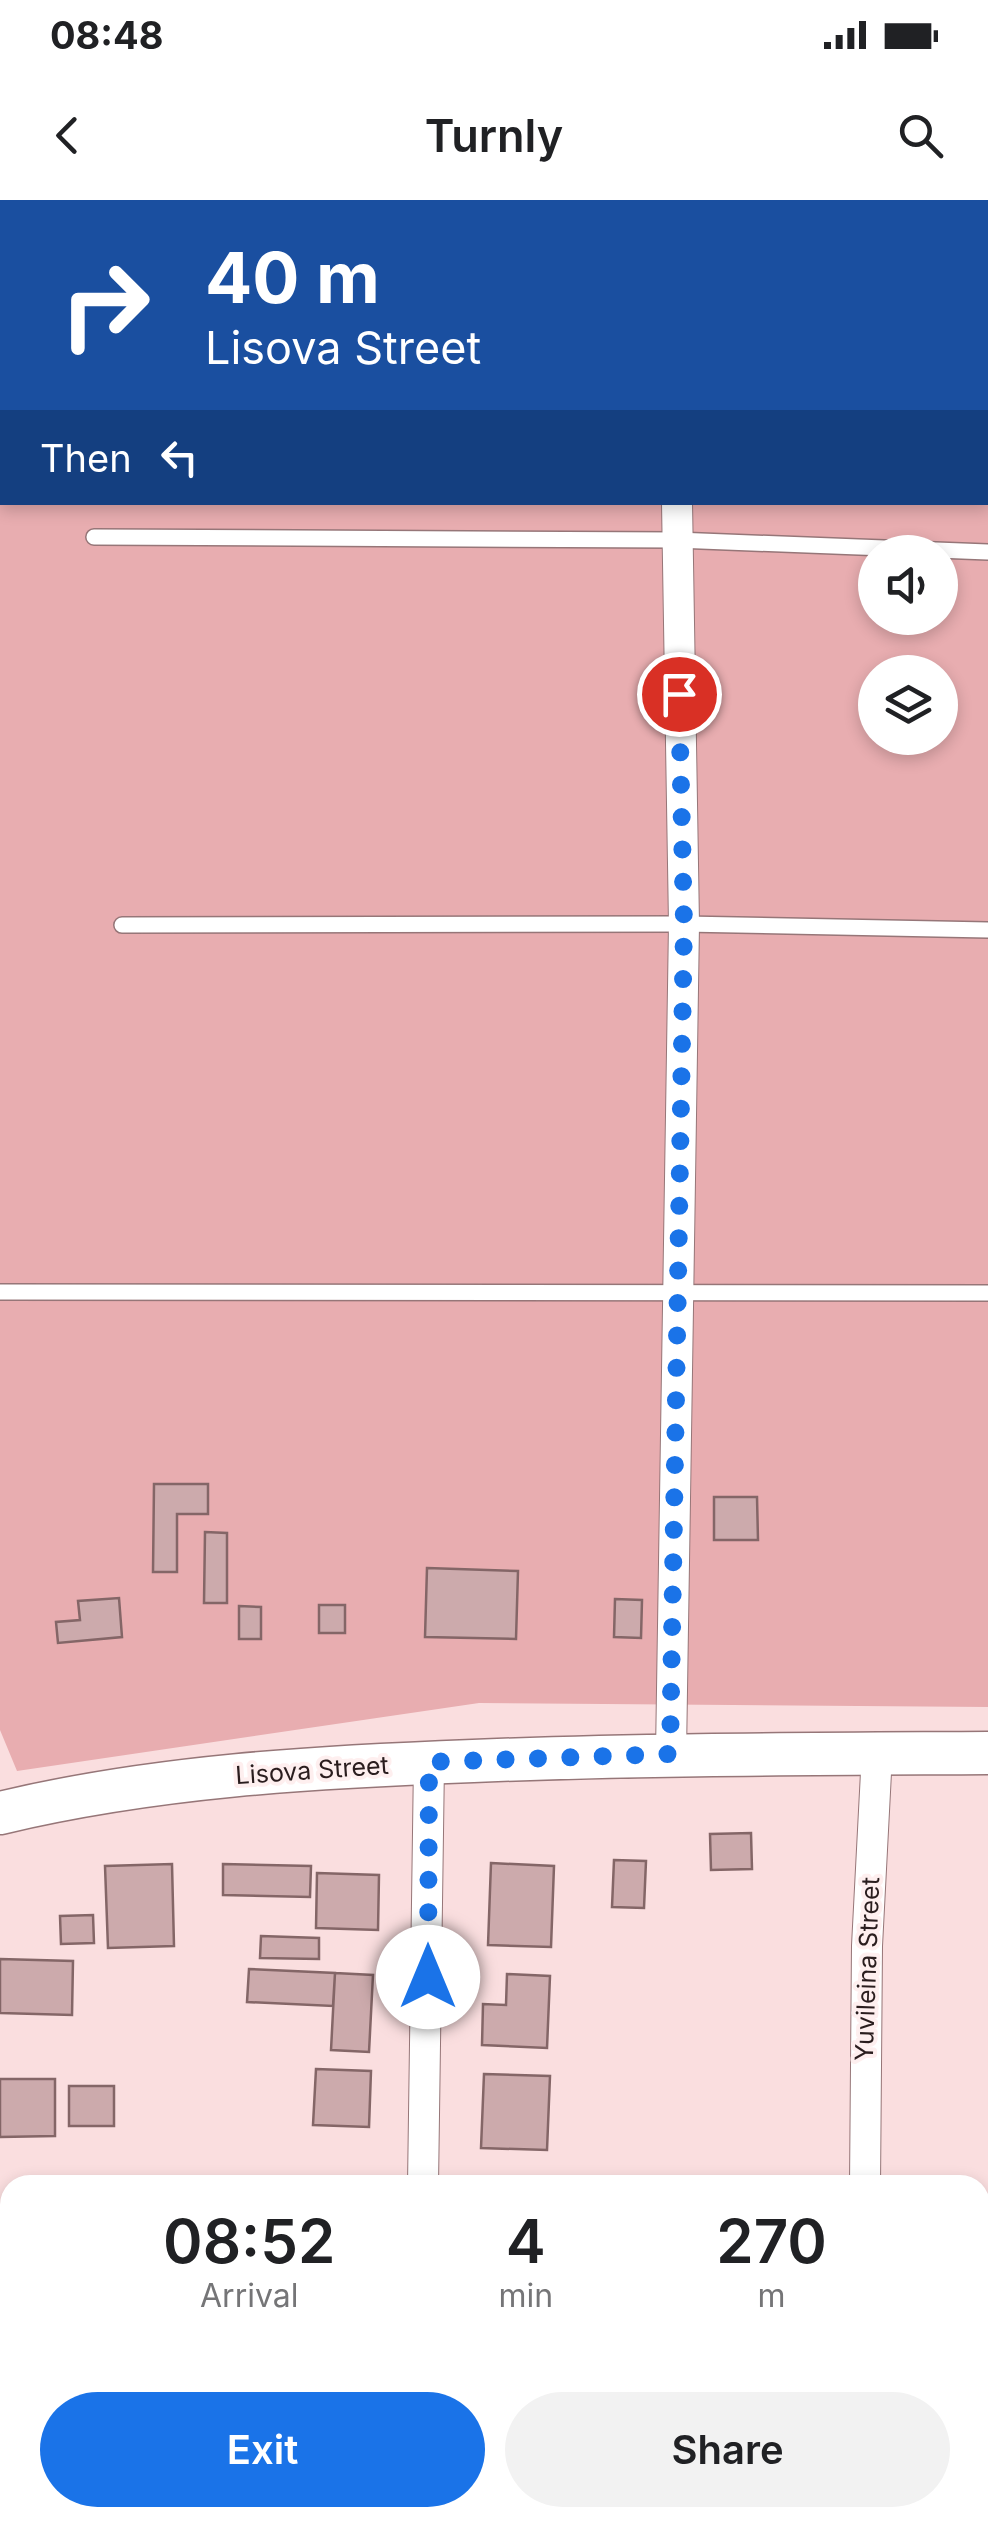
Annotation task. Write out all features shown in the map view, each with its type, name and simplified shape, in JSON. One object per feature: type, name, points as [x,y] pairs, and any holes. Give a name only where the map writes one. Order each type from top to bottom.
[{"type":"main road","name":"Lisova Street","points":[[0,1813],[144,1785],[248,1773],[429,1762],[670,1754],[988,1754]]},
{"type":"street","points":[[670,1754],[684,924],[678,505]]},
{"type":"street","name":"Yuvileina Street","points":[[864,2175],[868,1908],[877,1754]]},
{"type":"street","points":[[423,2175],[429,1762]]},
{"type":"lane","points":[[94,536],[676,540],[988,552]]},
{"type":"lane","points":[[122,925],[684,924],[988,930]]},
{"type":"lane","points":[[0,1292],[988,1293]]},
{"type":"shaded area","points":[[0,505],[988,505],[988,1707],[479,1703],[17,1771],[0,1730]]},
{"type":"building","points":[[154,1484],[208,1484],[208,1514],[177,1514],[177,1572],[153,1572]]},
{"type":"building","points":[[714,1497],[757,1497],[758,1540],[714,1540]]},
{"type":"building","points":[[205,1532],[227,1533],[227,1603],[204,1603]]},
{"type":"building","points":[[427,1568],[518,1571],[516,1639],[425,1637]]},
{"type":"building","points":[[119,1598],[122,1637],[58,1643],[56,1622],[80,1620],[78,1601]]},
{"type":"building","points":[[615,1599],[642,1600],[641,1638],[614,1637]]},
{"type":"building","points":[[319,1605],[345,1605],[345,1633],[319,1633]]},
{"type":"building","points":[[239,1606],[261,1607],[261,1639],[239,1639]]},
{"type":"building","points":[[751,1833],[752,1869],[711,1870],[710,1834]]},
{"type":"building","points":[[614,1860],[646,1861],[644,1908],[612,1907]]},
{"type":"building","points":[[491,1863],[554,1866],[551,1947],[488,1945]]},
{"type":"building","points":[[172,1864],[174,1946],[108,1948],[105,1866]]},
{"type":"building","points":[[223,1864],[311,1866],[310,1897],[223,1895]]},
{"type":"building","points":[[317,1873],[379,1875],[378,1930],[316,1928]]},
{"type":"building","points":[[93,1915],[94,1943],[61,1944],[60,1916]]},
{"type":"building","points":[[261,1936],[319,1938],[319,1959],[260,1958]]},
{"type":"building","points":[[0,1959],[73,1961],[72,2015],[0,2013]]},
{"type":"building","points":[[249,1969],[335,1973],[333,2006],[247,2002]]},
{"type":"building","points":[[335,1973],[373,1975],[369,2052],[331,2050]]},
{"type":"building","points":[[507,1974],[550,1976],[547,2048],[482,2045],[483,2004],[506,2005]]},
{"type":"building","points":[[316,2069],[371,2071],[369,2127],[313,2125]]},
{"type":"building","points":[[484,2074],[550,2076],[547,2150],[481,2148]]},
{"type":"building","points":[[0,2079],[55,2079],[55,2136],[0,2137]]},
{"type":"building","points":[[69,2086],[114,2086],[114,2126],[69,2126]]},
{"type":"route","points":[[428,1977],[429,1762],[670,1754],[684,924],[679,694]]}]
